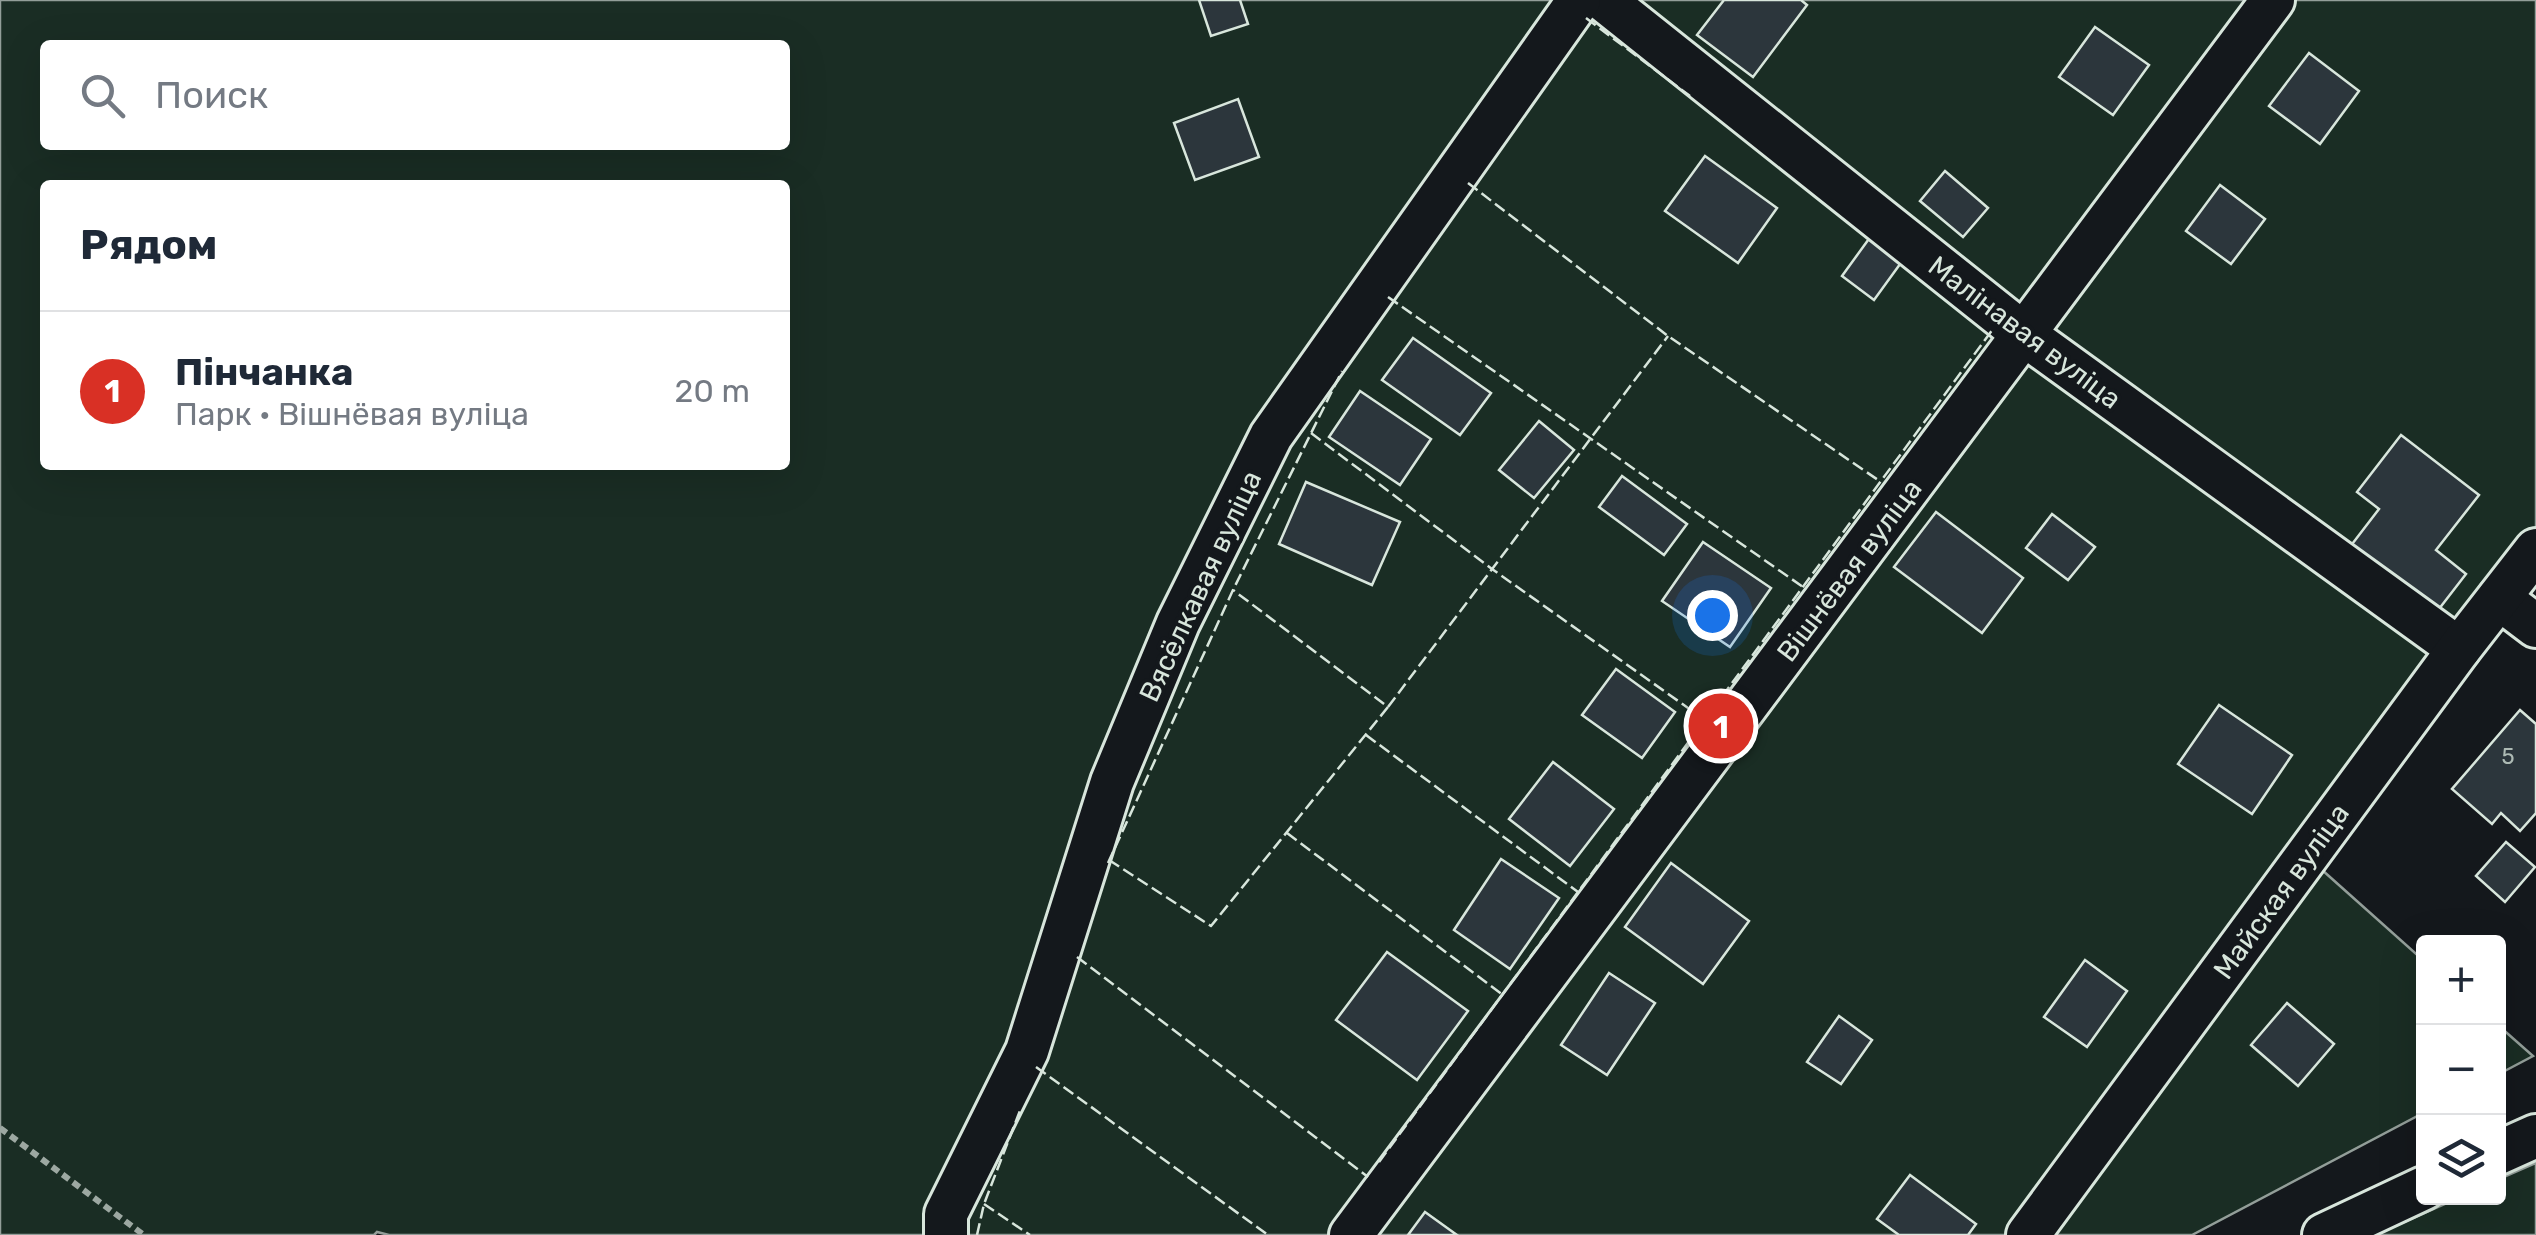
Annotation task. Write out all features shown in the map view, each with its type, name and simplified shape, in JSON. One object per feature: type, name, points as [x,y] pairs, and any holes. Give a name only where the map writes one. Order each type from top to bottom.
[{"type":"street","name":"Вясёлкавая вуліца","points":[[946,1235],[946,1214],[1027,1051],[1112,782],[1178,623],[1272,436],[1579,0]]},
{"type":"street","name":"Малінавая вуліца","points":[[1604,0],[2024,335],[2459,649]]},
{"type":"street","name":"Вішнёвая вуліца","points":[[1351,1235],[2273,0]]},
{"type":"street","name":"Майская вуліца","points":[[2028,1235],[2536,550]]},
{"type":"street","points":[[2499,598],[2536,626]]},
{"type":"street","points":[[2506,1150],[2536,1136]]},
{"type":"street","points":[[2324,1235],[2416,1192]]},
{"type":"path","points":[[0,1128],[144,1235]]},
{"type":"green space","points":[[0,0],[2536,0],[2536,583],[2321,869],[2416,954],[2416,1117],[2192,1235],[0,1235]]},
{"type":"green space","points":[[2506,1032],[2533,1056],[2506,1070]]},
{"type":"green space","points":[[2536,1163],[2536,1235],[2375,1235],[2442,1205],[2506,1205],[2506,1176]]},
{"type":"building","points":[[1199,0],[1240,0],[1248,24],[1211,36]]},
{"type":"building","points":[[1724,0],[1801,0],[1807,5],[1753,77],[1697,35]]},
{"type":"building","points":[[2095,27],[2149,65],[2113,115],[2059,77]]},
{"type":"building","points":[[2309,53],[2359,91],[2320,144],[2269,106]]},
{"type":"building","points":[[1238,99],[1259,157],[1195,180],[1174,123]]},
{"type":"building","points":[[1705,156],[1777,208],[1738,263],[1665,211]]},
{"type":"building","points":[[1945,171],[1988,208],[1963,237],[1920,201]]},
{"type":"building","points":[[2220,185],[2265,219],[2231,264],[2186,231]]},
{"type":"building","points":[[1871,236],[1903,260],[1874,300],[1842,276]]},
{"type":"building","points":[[1413,338],[1491,393],[1460,435],[1382,380]]},
{"type":"building","points":[[1360,391],[1431,439],[1400,485],[1329,437]]},
{"type":"building","points":[[1539,421],[1574,450],[1534,498],[1499,470]]},
{"type":"building","points":[[2401,435],[2479,495],[2436,550],[2466,574],[2432,618],[2346,552],[2379,509],[2357,492]]},
{"type":"building","points":[[1622,476],[1687,524],[1664,555],[1599,507]]},
{"type":"building","points":[[1306,482],[1400,522],[1372,585],[1279,544]]},
{"type":"building","points":[[1936,512],[2023,578],[1982,633],[1894,567]]},
{"type":"building","points":[[2052,514],[2095,547],[2068,580],[2026,548]]},
{"type":"building","points":[[1703,542],[1771,588],[1730,647],[1662,601]]},
{"type":"building","points":[[1616,669],[1675,712],[1642,758],[1582,715]]},
{"type":"building","points":[[2219,705],[2292,755],[2252,814],[2178,764]]},
{"type":"building","points":[[2520,710],[2536,724],[2536,813],[2520,831],[2501,813],[2492,824],[2452,789]]},
{"type":"building","points":[[1553,762],[1614,809],[1570,866],[1509,819]]},
{"type":"building","points":[[2506,842],[2535,867],[2505,902],[2476,876]]},
{"type":"building","points":[[1501,859],[1559,898],[1510,969],[1454,930]]},
{"type":"building","points":[[1671,863],[1749,921],[1703,984],[1625,927]]},
{"type":"building","points":[[1387,952],[1468,1011],[1417,1080],[1336,1020]]},
{"type":"building","points":[[2085,960],[2127,991],[2087,1047],[2044,1017]]},
{"type":"building","points":[[1609,973],[1655,1003],[1607,1075],[1561,1045]]},
{"type":"building","points":[[2287,1003],[2334,1044],[2298,1086],[2251,1045]]},
{"type":"building","points":[[1839,1016],[1872,1040],[1841,1084],[1807,1062]]},
{"type":"building","points":[[1910,1175],[1976,1224],[1968,1235],[1899,1235],[1877,1219]]},
{"type":"building","points":[[1425,1212],[1457,1235],[1408,1235]]},
{"type":"fence","points":[[1586,18],[1690,96]]},
{"type":"fence","points":[[1468,183],[1668,336],[1881,482]]},
{"type":"fence","points":[[1388,297],[1803,587]]},
{"type":"fence","points":[[1379,1162],[1993,329]]},
{"type":"fence","points":[[1388,707],[1668,336]]},
{"type":"fence","points":[[1108,863],[1233,590],[1342,371]]},
{"type":"fence","points":[[1311,433],[1492,569],[1705,720]]},
{"type":"fence","points":[[1109,860],[1211,926],[1388,707],[1233,590]]},
{"type":"fence","points":[[1366,735],[1578,892]]},
{"type":"fence","points":[[1287,833],[1503,995]]},
{"type":"fence","points":[[1077,957],[1368,1177]]},
{"type":"fence","points":[[1036,1067],[1268,1235]]},
{"type":"fence","points":[[977,1235],[984,1204],[1021,1108]]},
{"type":"fence","points":[[984,1204],[1030,1235]]},
{"type":"place","name":"Пінчанка","points":[[1721,726]]}]
